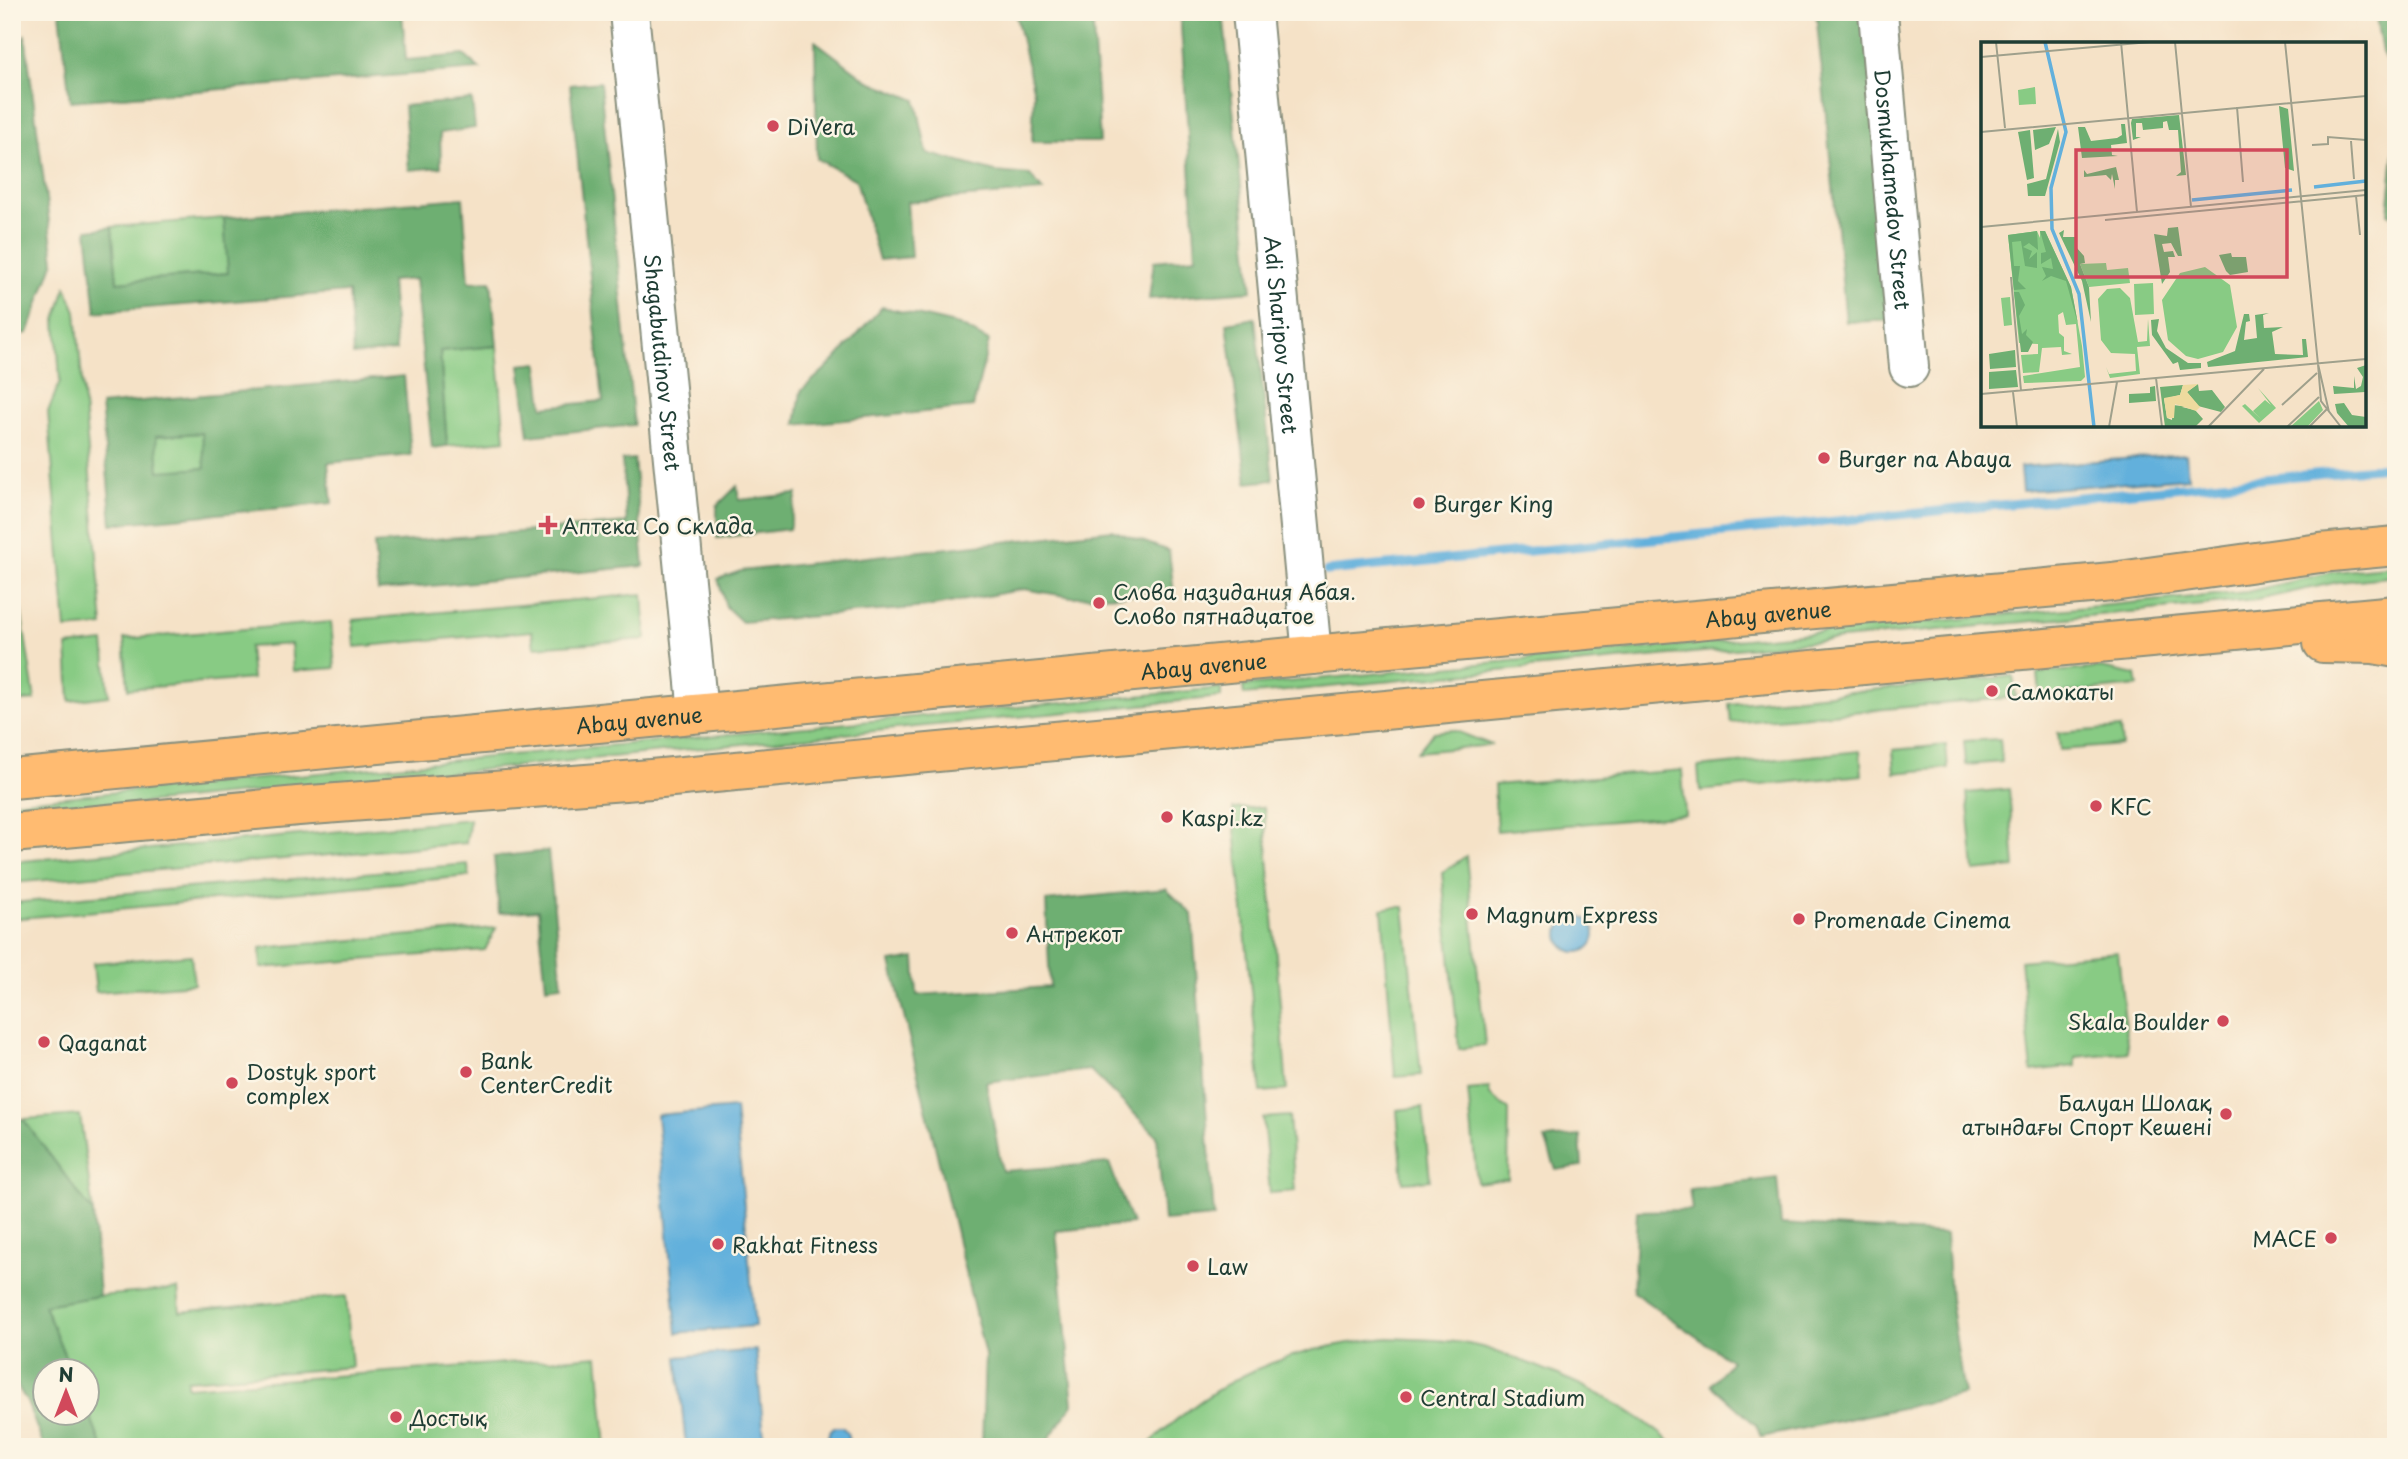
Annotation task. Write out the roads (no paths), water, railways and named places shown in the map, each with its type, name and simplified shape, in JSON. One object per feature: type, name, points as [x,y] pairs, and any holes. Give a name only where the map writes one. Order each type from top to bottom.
[{"type":"main road","name":"Abay avenue","points":[[12,779],[2112,582],[2320,553],[2396,546]]},
{"type":"main road","points":[[12,833],[298,806],[651,779],[2396,615]]},
{"type":"main road","points":[[2118,641],[2374,644],[2396,648]]},
{"type":"street","name":"Shagabutdinov Street","points":[[629,12],[698,713]]},
{"type":"street","name":"Adi Sharipov Street","points":[[1252,12],[1312,655]]},
{"type":"street","name":"Dosmukhamedov Street","points":[[1878,12],[1909,366]]},
{"type":"water","points":[[2186,454],[2188,478],[2022,491],[2020,467]]},
{"type":"water","points":[[1577,916],[1590,921],[1595,934],[1590,947],[1577,952],[1564,947],[1559,934],[1564,921]]},
{"type":"water","points":[[735,1108],[755,1326],[677,1333],[657,1115]]},
{"type":"water","points":[[756,1350],[765,1447],[686,1447],[677,1357]]},
{"type":"water","points":[[834,1427],[842,1427],[847,1432],[850,1447],[831,1445],[828,1437]]},
{"type":"waterway","points":[[1327,571],[2396,466]]},
{"type":"place","name":"DiVera","points":[[773,126]]},
{"type":"place","name":"Burger na Abaya","points":[[1824,458]]},
{"type":"place","name":"Burger King","points":[[1419,503]]},
{"type":"place","name":"Аптека Со Склада","points":[[548,525]]},
{"type":"place","name":"Слова назидания Абая. Слово пятнадцатое","points":[[1099,603]]},
{"type":"place","name":"Самокаты","points":[[1992,691]]},
{"type":"place","name":"KFC","points":[[2096,806]]},
{"type":"place","name":"Kaspi.kz","points":[[1167,817]]},
{"type":"place","name":"Magnum Express","points":[[1472,914]]},
{"type":"place","name":"Promenade Cinema","points":[[1799,919]]},
{"type":"place","name":"Антрекот","points":[[1012,933]]},
{"type":"place","name":"Skala Boulder","points":[[2223,1021]]},
{"type":"place","name":"Qaganat","points":[[44,1042]]},
{"type":"place","name":"Bank CenterCredit","points":[[466,1072]]},
{"type":"place","name":"Dostyk sport complex","points":[[232,1083]]},
{"type":"place","name":"Балуан Шолақ атындағы Спорт Кешені","points":[[2226,1114]]},
{"type":"place","name":"MACE","points":[[2331,1238]]},
{"type":"place","name":"Rakhat Fitness","points":[[718,1244]]},
{"type":"place","name":"Law","points":[[1193,1266]]},
{"type":"place","name":"Central Stadium","points":[[1406,1397]]},
{"type":"place","name":"Достық","points":[[396,1417]]}]
